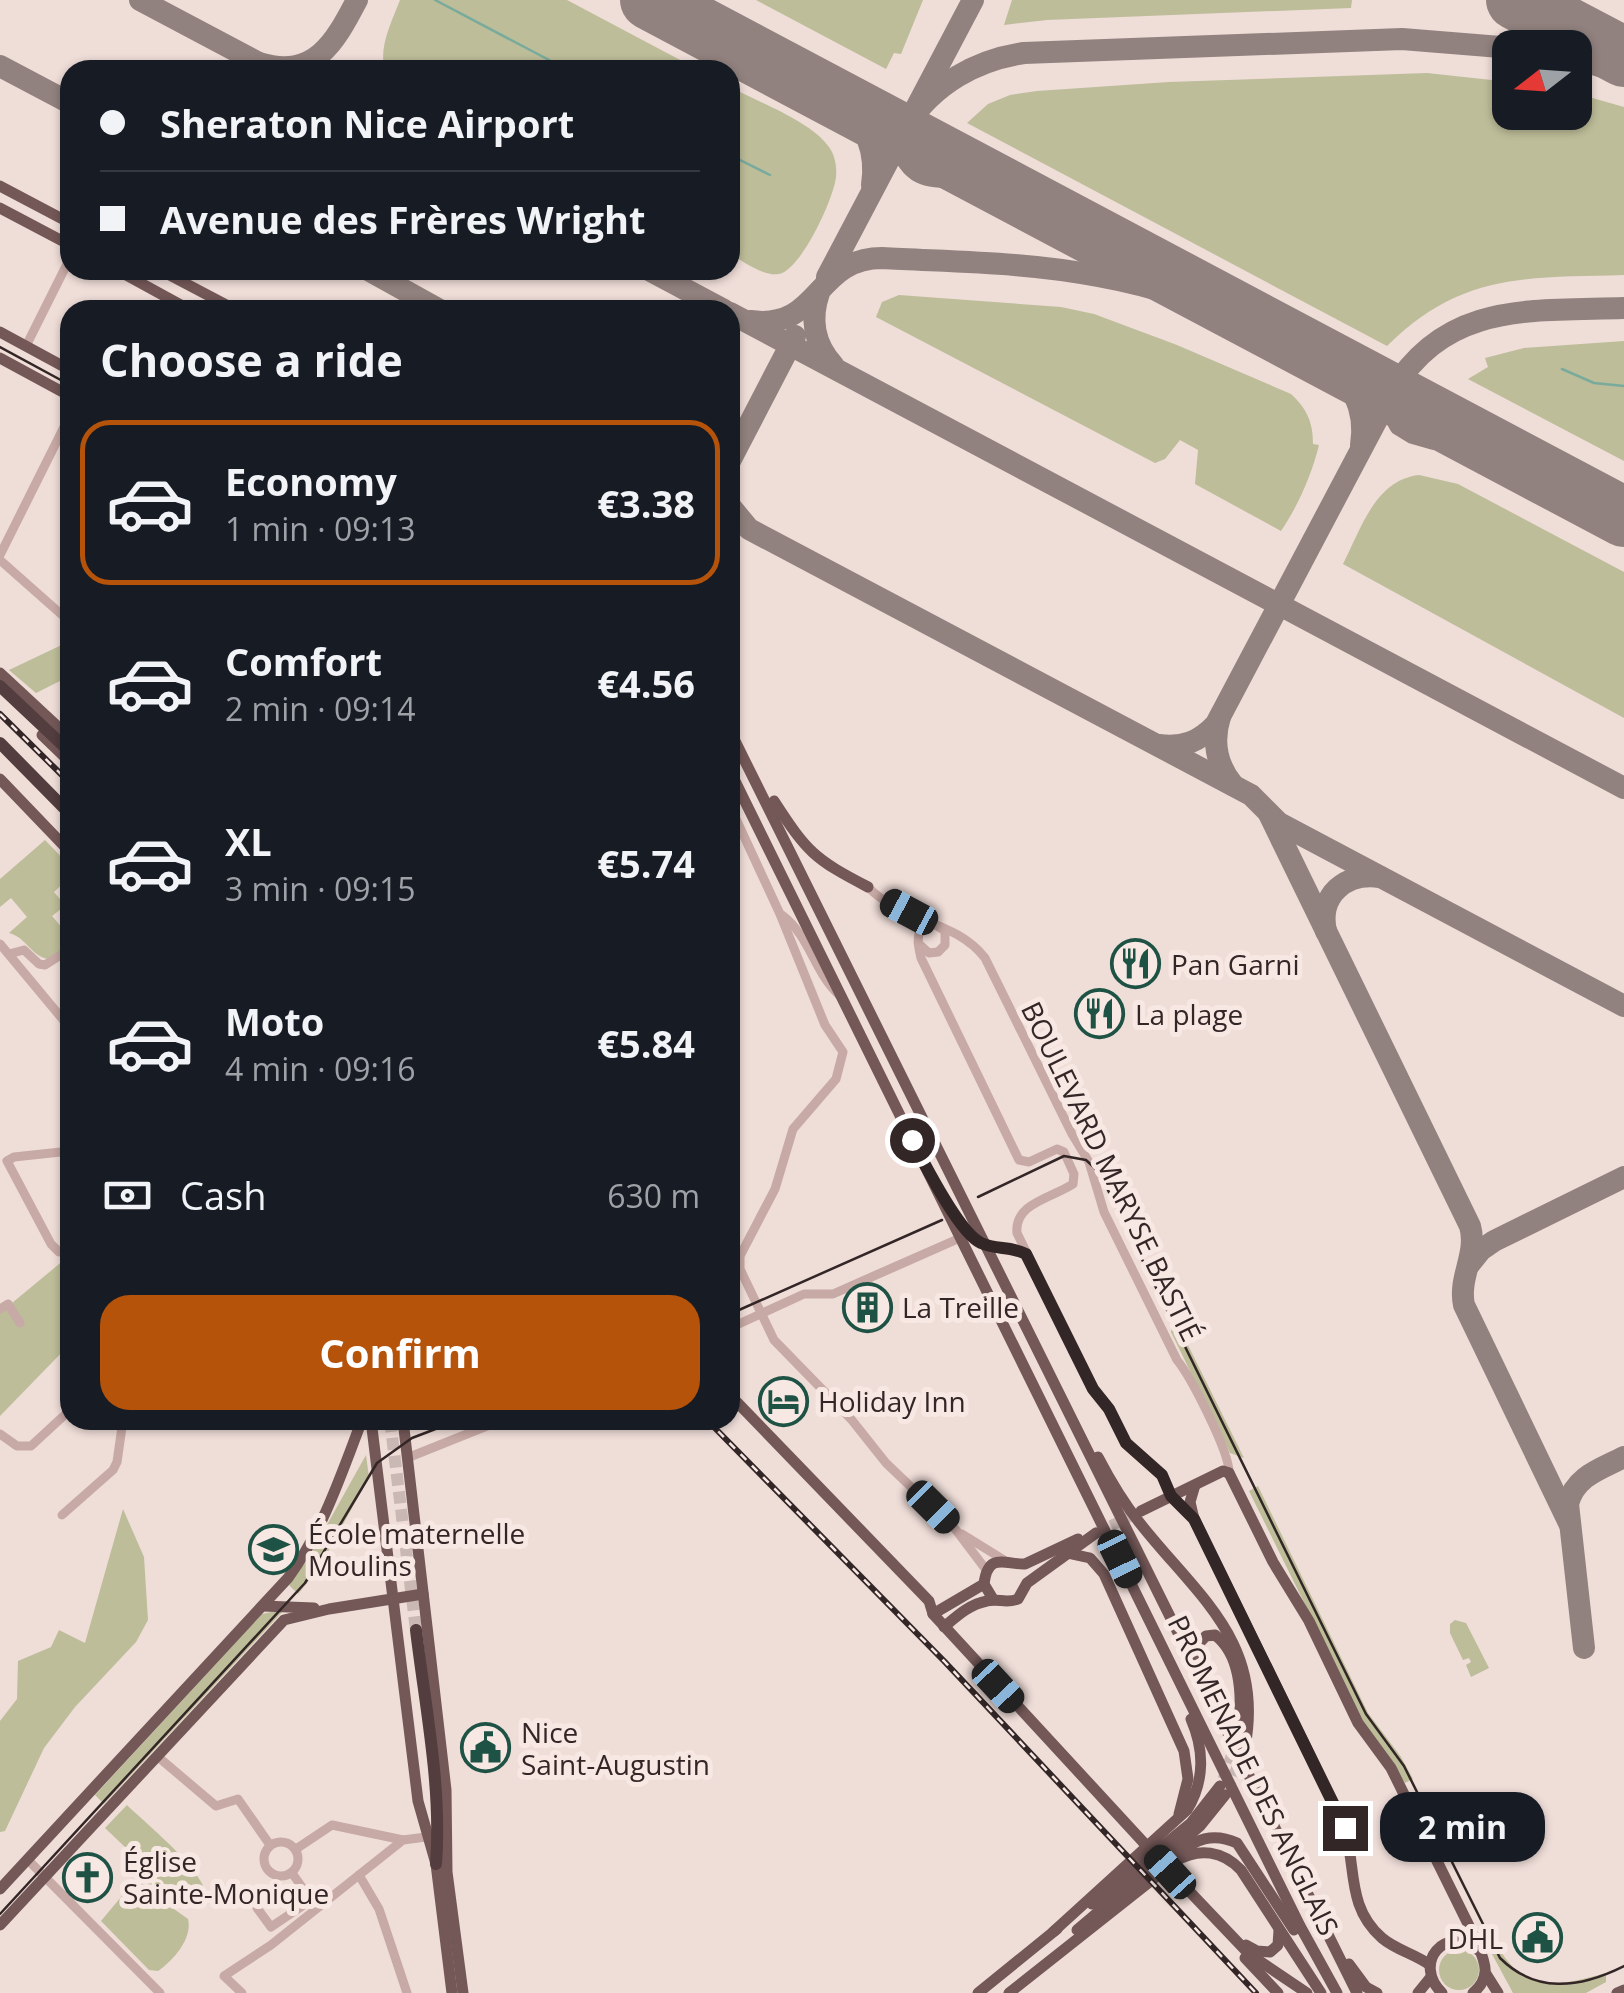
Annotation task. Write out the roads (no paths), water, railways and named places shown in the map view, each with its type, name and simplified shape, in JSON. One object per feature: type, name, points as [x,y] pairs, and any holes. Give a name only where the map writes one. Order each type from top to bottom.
[{"type":"highway","points":[[0,686],[60,743]]},
{"type":"highway","points":[[0,695],[42,735]]},
{"type":"highway","points":[[0,742],[60,804]]},
{"type":"highway","points":[[416,1630],[435,1791],[436,1864]]},
{"type":"main road","points":[[0,186],[60,217]]},
{"type":"main road","points":[[0,208],[60,239]]},
{"type":"main road","points":[[134,280],[172,300]]},
{"type":"main road","points":[[179,280],[217,300]]},
{"type":"main road","points":[[0,332],[60,365]]},
{"type":"main road","points":[[0,358],[60,391]]},
{"type":"main road","points":[[0,673],[60,729]]},
{"type":"main road","points":[[42,735],[60,752]]},
{"type":"main road","points":[[740,746],[804,846],[826,865],[868,887]]},
{"type":"main road","points":[[740,750],[1357,1993]]},
{"type":"main road","points":[[0,779],[60,842]]},
{"type":"main road","name":"PROMENADE DES ANGLAIS","points":[[740,791],[934,1184],[952,1242],[1169,1658],[1327,1977]]},
{"type":"main road","points":[[934,1184],[966,1234],[987,1246]]},
{"type":"main road","points":[[740,1405],[929,1600],[933,1614],[944,1627],[1278,1993]]},
{"type":"main road","points":[[1071,1416],[1136,1519],[1218,1614],[1232,1636],[1248,1694],[1242,1741],[1237,1674],[1224,1644],[1210,1635],[1202,1639],[1198,1649],[1216,1708]]},
{"type":"main road","points":[[0,1888],[288,1578],[336,1493],[358,1430]]},
{"type":"main road","points":[[372,1430],[418,1801],[436,1864],[452,1993]]},
{"type":"main road","points":[[404,1430],[446,1790],[447,1872],[463,1993]]},
{"type":"main road","points":[[1142,1511],[1170,1494],[1226,1479],[1229,1473]]},
{"type":"main road","points":[[1229,1473],[1358,1722],[1391,1768],[1498,1993]]},
{"type":"main road","points":[[1193,1490],[1194,1519],[1342,1820],[1352,1890],[1359,1909],[1386,1942],[1431,1971],[1442,1993]]},
{"type":"main road","points":[[944,1627],[967,1608],[993,1599],[1006,1603],[1018,1599],[1027,1583],[1096,1533],[1019,1565],[1004,1560],[987,1570],[984,1584],[993,1599]]},
{"type":"main road","points":[[1068,1553],[1090,1558],[1104,1574],[1184,1751],[1187,1791],[1172,1826]]},
{"type":"main road","points":[[1019,1565],[1027,1583]]},
{"type":"main road","points":[[933,1614],[984,1584]]},
{"type":"main road","points":[[0,1925],[284,1620],[423,1594]]},
{"type":"main road","points":[[262,1606],[328,1609]]},
{"type":"main road","points":[[1053,1932],[1172,1826],[1193,1800],[1200,1779],[1201,1752],[1169,1658]]},
{"type":"main road","points":[[978,1993],[1110,1890],[1223,1790],[1200,1826],[1026,1978]]},
{"type":"main road","points":[[1121,1904],[1188,1845],[1207,1838],[1228,1839],[1244,1848],[1339,1993]]},
{"type":"main road","points":[[1009,1993],[1180,1858],[1196,1853],[1214,1853],[1231,1860],[1241,1870],[1320,1993]]},
{"type":"main road","points":[[1313,1908],[1357,1977],[1377,1993]]},
{"type":"main road","points":[[1204,1909],[1250,1954],[1307,1993]]},
{"type":"main road","points":[[1231,1936],[1266,1952],[1278,1944],[1279,1926]]},
{"type":"main road","points":[[1418,1993],[1431,1971],[1433,1955],[1448,1943],[1466,1942],[1481,1953]]},
{"type":"main road","points":[[1473,1993],[1486,1974]]},
{"type":"main road","points":[[1617,1993],[1624,1990]]},
{"type":"street","points":[[26,346],[60,278]]},
{"type":"street","points":[[60,435],[0,558],[60,613]]},
{"type":"street","points":[[740,833],[780,914],[825,1025],[842,1046],[836,1079],[793,1129],[775,1188],[740,1256],[740,1269],[774,1340],[850,1419],[886,1464],[956,1530],[987,1570]]},
{"type":"street","name":"BOULEVARD MARYSE BASTIÉ","points":[[868,887],[972,942],[985,958],[1089,1162],[1096,1194],[1177,1360],[1202,1401],[1228,1459],[1229,1473]]},
{"type":"street","points":[[909,912],[926,973],[1015,1153],[1024,1163],[1061,1149],[1074,1174],[1073,1184],[1027,1208],[1018,1217],[1017,1233],[1026,1254],[1093,1389],[1132,1450],[1162,1475],[1170,1494],[1194,1519]]},
{"type":"street","points":[[780,914],[802,935],[828,986],[842,998]]},
{"type":"street","points":[[938,925],[947,936],[942,950],[929,953],[918,941],[924,926],[938,925]]},
{"type":"street","points":[[0,944],[60,1016]]},
{"type":"street","points":[[9,954],[24,950],[45,965],[60,955]]},
{"type":"street","points":[[59,1252],[7,1161],[60,1152]]},
{"type":"street","points":[[740,1323],[808,1293],[833,1294],[952,1242]]},
{"type":"street","points":[[987,1246],[1026,1254]]},
{"type":"street","points":[[0,1309],[8,1304],[20,1323]]},
{"type":"street","points":[[0,1434],[17,1446],[31,1446],[60,1419]]},
{"type":"street","points":[[62,1515],[113,1470],[121,1430]]},
{"type":"street","points":[[407,1458],[477,1430]]},
{"type":"street","points":[[956,1530],[1004,1560]]},
{"type":"street","points":[[157,1756],[216,1806],[238,1798],[270,1845]]},
{"type":"street","points":[[296,1850],[332,1826],[403,1840],[426,1837]]},
{"type":"street","points":[[242,1993],[224,1976],[271,1945],[403,1840]]},
{"type":"street","points":[[281,1842],[296,1850],[298,1864],[292,1873],[276,1876],[268,1870],[264,1854],[270,1845],[281,1842]]},
{"type":"street","points":[[27,1859],[160,1993]]},
{"type":"street","points":[[257,1908],[270,1927],[310,1900],[292,1873]]},
{"type":"street","points":[[359,1875],[379,1910],[407,1993]]},
{"type":"waterway","points":[[435,0],[549,60]]},
{"type":"waterway","points":[[740,160],[770,175]]},
{"type":"waterway","points":[[1562,369],[1594,383],[1624,386]]},
{"type":"tunnel","points":[[391,1430],[416,1630]]},
{"type":"tunnel","points":[[1096,1533],[1141,1511]]},
{"type":"tunnel","points":[[1223,1779],[1237,1740]]},
{"type":"tunnel","points":[[1227,1791],[1243,1753]]},
{"type":"tram line","points":[[0,347],[60,380]]},
{"type":"tram line","points":[[978,1197],[1064,1156],[1086,1160],[1099,1172],[1366,1714],[1404,1766],[1500,1958],[1528,1977],[1558,1984],[1590,1979],[1624,1966]]},
{"type":"tram line","points":[[740,1310],[942,1220]]},
{"type":"tram line","points":[[0,1914],[305,1583],[377,1463],[412,1438],[433,1430]]},
{"type":"railway","points":[[0,714],[60,773]]},
{"type":"railway","points":[[717,1430],[944,1661],[1256,1993]]},
{"type":"place","name":"Pan Garni","points":[[1136,964]]},
{"type":"place","name":"La plage","points":[[1100,1014]]},
{"type":"place","name":"La Treille","points":[[867,1307]]},
{"type":"place","name":"Holiday Inn","points":[[783,1401]]},
{"type":"place","name":"École maternelle Moulins","points":[[273,1549]]},
{"type":"place","name":"Nice Saint-Augustin","points":[[486,1748]]},
{"type":"place","name":"Église Sainte-Monique","points":[[88,1877]]},
{"type":"place","name":"DHL","points":[[1538,1938]]}]
